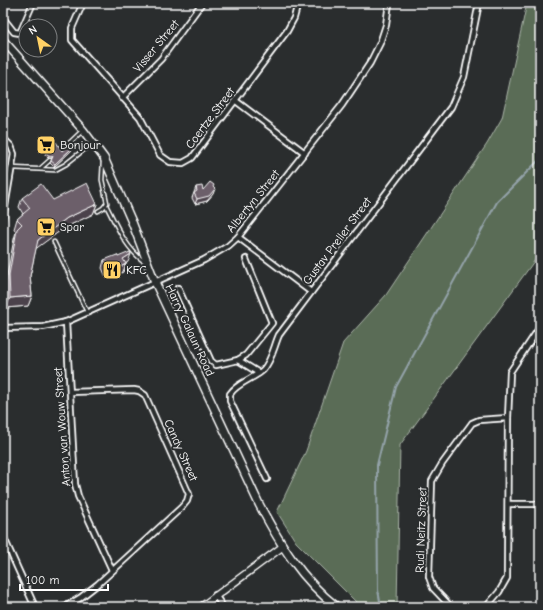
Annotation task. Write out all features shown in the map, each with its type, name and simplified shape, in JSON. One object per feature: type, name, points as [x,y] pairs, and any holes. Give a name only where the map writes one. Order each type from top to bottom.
[{"type":"main road","name":"Harry Galaun Road","points":[[3,40],[83,130],[104,158],[155,282],[259,504],[282,547],[304,576],[337,607]]},
{"type":"main road","name":"Harry Galaun Road","points":[[3,46],[22,63]]},
{"type":"street","points":[[3,18],[14,32],[20,33],[33,3]]},
{"type":"street","name":"Coertze Street","points":[[83,3],[72,28],[72,40],[140,117],[160,156],[170,162],[178,163],[192,158],[236,101],[287,32],[294,18],[298,3]]},
{"type":"street","name":"Visser Street","points":[[122,98],[160,59],[202,3]]},
{"type":"street","name":"Albertyn Street","points":[[3,328],[43,327],[66,322],[215,254],[238,238],[342,105],[370,63],[380,43],[386,25],[389,3]]},
{"type":"street","name":"Gustav Preller Street","points":[[267,479],[229,398],[232,390],[259,373],[269,361],[279,335],[310,292],[445,116],[456,98],[464,77],[479,3]]},
{"type":"street","points":[[236,101],[304,153]]},
{"type":"street","points":[[3,138],[13,149],[12,168],[3,218]]},
{"type":"street","points":[[238,238],[310,292]]},
{"type":"street","points":[[178,288],[211,361],[216,365],[238,360],[250,352],[272,323],[246,258]]},
{"type":"street","name":"Anton van Wouw Street","points":[[66,322],[74,473],[78,496],[112,570]]},
{"type":"street","points":[[486,607],[499,592],[507,578],[508,418],[510,372],[540,327]]},
{"type":"street","points":[[238,360],[259,373]]},
{"type":"street","name":"Candy Street","points":[[65,607],[80,598],[182,507],[187,501],[189,494],[145,395],[134,390],[70,392]]},
{"type":"street","name":"Rudi Neitz Street","points":[[451,607],[433,588],[429,578],[432,481],[442,464],[472,423],[479,420],[508,418]]},
{"type":"street","points":[[508,504],[540,504]]},
{"type":"street","points":[[3,536],[35,607]]},
{"type":"street","points":[[201,607],[215,595],[282,547]]},
{"type":"street","points":[[215,595],[223,607]]},
{"type":"lane","points":[[61,151],[83,130]]},
{"type":"lane","points":[[12,168],[40,168],[50,170],[60,167],[93,142]]},
{"type":"lane","points":[[104,158],[102,180],[107,198],[106,205],[118,230],[139,258],[148,264]]},
{"type":"lane","points":[[40,168],[50,160]]},
{"type":"lane","points":[[98,210],[106,205]]},
{"type":"lane","points":[[54,242],[87,312]]},
{"type":"green space","points":[[527,3],[540,3],[540,253],[400,445],[397,607],[361,607],[296,542],[277,512],[306,451],[343,343],[386,295],[487,144],[502,118]]},
{"type":"building","points":[[56,142],[62,151],[70,144],[73,147],[55,164],[51,161],[53,156],[49,156],[46,152]]},
{"type":"building","points":[[210,182],[214,185],[213,187],[215,189],[209,196],[197,199],[194,193],[197,191],[196,187],[202,186],[203,190]]},
{"type":"building","points":[[87,183],[97,204],[67,218],[38,240],[30,276],[32,296],[10,298],[9,275],[17,229],[22,224],[17,219],[30,208],[22,198],[41,184],[53,200]]},
{"type":"building","points":[[130,252],[131,254],[123,259],[126,264],[112,271],[109,270],[104,260],[117,255],[118,257]]},
{"type":"waterway","points":[[381,607],[378,590],[377,465],[396,387],[497,202],[540,159]]},
{"type":"place","name":"Bonjour","points":[[46,145]]},
{"type":"place","name":"Spar","points":[[46,227]]},
{"type":"place","name":"KFC","points":[[112,270]]}]
